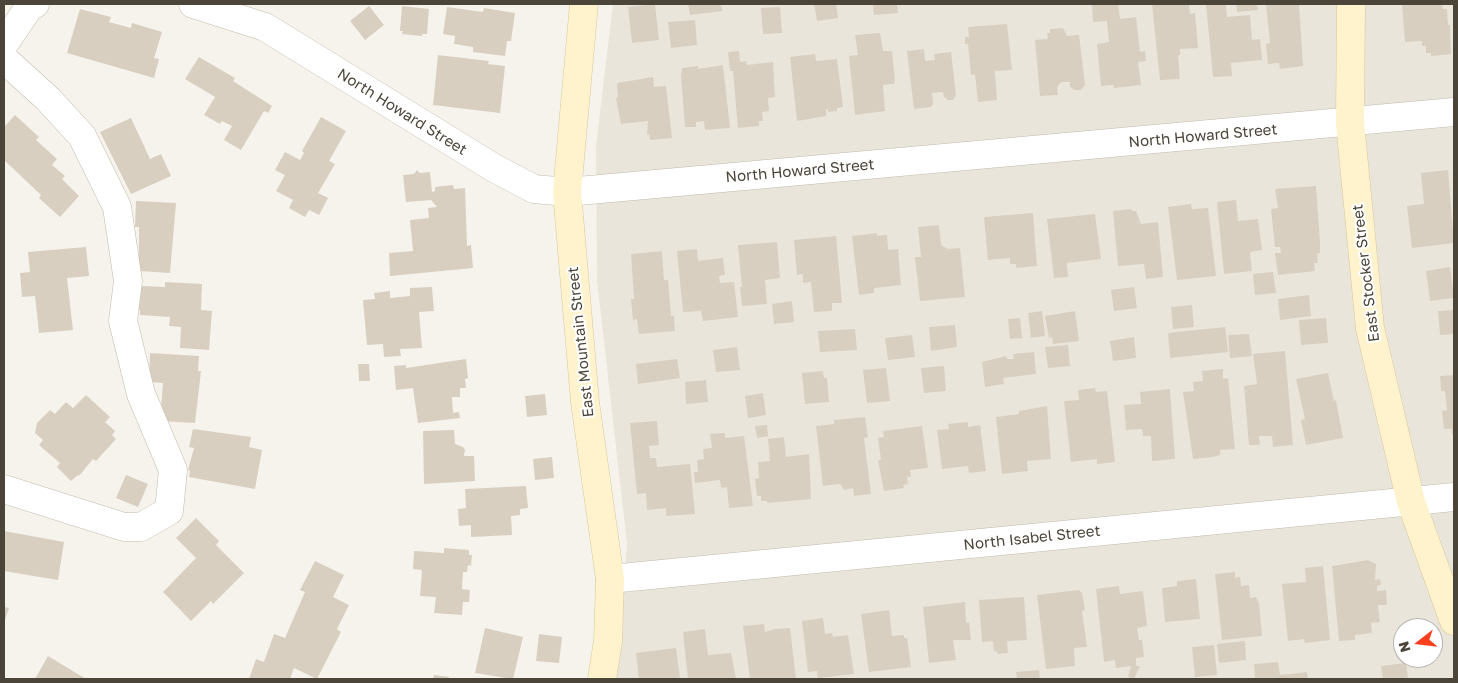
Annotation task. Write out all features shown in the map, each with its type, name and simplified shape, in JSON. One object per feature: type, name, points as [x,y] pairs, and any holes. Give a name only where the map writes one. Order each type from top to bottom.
[{"type":"street","points":[[4,44],[30,6],[35,4]]},
{"type":"street","name":"North Howard Street","points":[[193,4],[265,27],[486,164],[534,189],[567,192],[1350,123],[1454,112]]},
{"type":"street","name":"East Mountain Street","points":[[584,4],[576,73],[567,192],[585,402],[610,579],[608,641],[602,679]]},
{"type":"street","name":"East Stocker Street","points":[[1351,4],[1350,123],[1370,328],[1411,502],[1454,621]]},
{"type":"street","points":[[4,59],[48,99],[82,136],[117,207],[128,281],[123,321],[141,394],[173,470],[169,511],[141,527],[124,527],[4,489]]},
{"type":"street","name":"North Isabel Street","points":[[610,579],[1454,497]]},
{"type":"shaded area","points":[[613,4],[1454,4],[1454,679],[616,679],[627,544],[597,280],[596,146]]},
{"type":"building","points":[[655,4],[659,40],[632,43],[628,7]]},
{"type":"building","points":[[688,4],[721,4],[722,11],[690,15]]},
{"type":"building","points":[[814,4],[836,4],[838,18],[817,21]]},
{"type":"building","points":[[873,4],[897,4],[898,13],[874,15]]},
{"type":"building","points":[[1092,4],[1118,4],[1120,19],[1136,17],[1140,52],[1145,51],[1146,61],[1138,62],[1141,85],[1114,88],[1113,85],[1101,86],[1097,44],[1109,42],[1107,21],[1093,22]]},
{"type":"building","points":[[1152,4],[1189,4],[1190,14],[1195,13],[1198,48],[1180,49],[1180,55],[1178,55],[1180,79],[1160,80]]},
{"type":"building","points":[[1206,4],[1226,4],[1227,17],[1250,15],[1252,40],[1260,39],[1262,60],[1231,63],[1232,76],[1213,77]]},
{"type":"building","points":[[1236,4],[1257,4],[1258,10],[1237,12]]},
{"type":"building","points":[[1266,4],[1299,4],[1303,66],[1280,69],[1279,63],[1268,64],[1266,44],[1270,43]]},
{"type":"building","points":[[1402,4],[1442,4],[1443,9],[1447,9],[1448,25],[1450,25],[1451,54],[1431,56],[1431,53],[1426,53],[1426,46],[1422,46],[1422,41],[1405,42]]},
{"type":"building","points":[[369,6],[384,25],[365,40],[350,21]]},
{"type":"building","points":[[402,6],[429,9],[427,34],[422,34],[422,36],[402,34],[403,31],[400,31]]},
{"type":"building","points":[[447,7],[483,12],[484,8],[515,13],[511,41],[507,41],[505,56],[473,52],[473,47],[454,44],[455,36],[443,34]]},
{"type":"building","points":[[780,7],[782,33],[763,34],[761,8]]},
{"type":"building","points":[[80,9],[111,17],[109,22],[131,28],[132,23],[162,32],[154,58],[159,59],[154,78],[67,53]]},
{"type":"building","points":[[695,20],[697,45],[671,48],[668,22]]},
{"type":"building","points":[[1007,24],[1012,70],[995,71],[997,100],[978,102],[975,74],[971,75],[968,44],[965,44],[965,37],[969,37],[968,27]]},
{"type":"building","points":[[1063,28],[1067,36],[1079,35],[1085,85],[1081,90],[1075,90],[1070,87],[1070,82],[1061,82],[1057,87],[1058,95],[1040,96],[1035,40],[1048,39],[1047,33],[1050,33],[1050,29]]},
{"type":"building","points":[[880,33],[883,51],[892,51],[895,81],[894,84],[883,85],[885,111],[855,115],[849,56],[858,55],[855,35]]},
{"type":"building","points":[[924,49],[925,61],[935,60],[934,54],[951,52],[956,95],[953,100],[948,100],[944,97],[943,92],[932,93],[933,104],[931,107],[914,109],[907,51]]},
{"type":"building","points":[[739,51],[740,62],[746,61],[747,65],[773,62],[775,97],[768,98],[769,111],[762,112],[763,121],[759,121],[759,126],[738,128],[733,71],[730,71],[728,52]]},
{"type":"building","points":[[815,54],[816,61],[837,59],[843,107],[837,108],[837,111],[828,112],[828,109],[826,109],[826,116],[797,121],[790,57]]},
{"type":"building","points":[[438,55],[489,61],[488,64],[505,66],[500,113],[433,105]]},
{"type":"building","points":[[199,57],[235,78],[233,81],[272,106],[268,113],[264,111],[241,150],[224,140],[232,126],[222,121],[220,124],[204,115],[215,97],[185,79]]},
{"type":"building","points":[[723,65],[730,128],[705,130],[704,121],[696,122],[696,127],[685,127],[682,68],[698,66],[698,69]]},
{"type":"building","points":[[653,77],[654,87],[666,86],[672,138],[650,140],[649,134],[647,135],[648,121],[621,124],[616,98],[618,98],[617,83]]},
{"type":"building","points":[[15,115],[39,137],[36,140],[57,159],[52,165],[65,176],[62,179],[79,196],[60,217],[39,198],[41,195],[4,160],[4,127]]},
{"type":"building","points":[[321,117],[346,131],[329,161],[335,164],[318,193],[328,198],[319,215],[309,210],[305,217],[289,208],[293,200],[276,191],[285,175],[275,170],[285,152],[300,160],[304,153],[302,151]]},
{"type":"building","points":[[131,118],[150,159],[161,154],[171,176],[131,194],[100,132]]},
{"type":"building","points":[[417,170],[420,173],[430,172],[432,192],[435,191],[435,187],[453,185],[454,189],[465,188],[467,246],[471,245],[473,268],[390,276],[389,253],[413,251],[410,220],[429,218],[428,208],[437,207],[431,200],[406,202],[403,175],[414,174]]},
{"type":"building","points":[[1448,170],[1454,243],[1412,248],[1407,206],[1424,204],[1421,173]]},
{"type":"building","points":[[1316,186],[1320,253],[1317,254],[1318,263],[1314,263],[1315,271],[1278,275],[1275,253],[1281,253],[1280,247],[1275,247],[1271,209],[1278,208],[1275,189]]},
{"type":"building","points":[[1236,200],[1238,221],[1258,219],[1262,250],[1250,252],[1252,271],[1224,274],[1217,202]]},
{"type":"building","points":[[136,201],[176,203],[170,273],[139,271],[139,227],[135,227]]},
{"type":"building","points":[[1191,204],[1192,209],[1208,208],[1216,276],[1177,280],[1168,207]]},
{"type":"building","points":[[1131,209],[1136,211],[1141,224],[1158,222],[1163,277],[1146,279],[1144,264],[1118,266],[1113,211]]},
{"type":"building","points":[[1033,213],[1037,266],[1016,268],[1016,264],[1010,264],[1010,258],[988,260],[984,217]]},
{"type":"building","points":[[1095,214],[1101,259],[1067,263],[1068,277],[1054,278],[1047,219]]},
{"type":"building","points":[[939,225],[941,245],[948,249],[960,248],[965,297],[920,301],[915,257],[921,257],[918,227]]},
{"type":"building","points":[[877,233],[877,236],[887,235],[888,250],[898,249],[901,285],[874,288],[874,293],[859,295],[852,236]]},
{"type":"building","points":[[836,236],[842,303],[832,303],[832,311],[814,312],[811,282],[803,283],[803,274],[797,275],[794,240]]},
{"type":"building","points":[[777,242],[780,278],[765,280],[767,304],[742,306],[738,245]]},
{"type":"building","points":[[86,247],[89,276],[67,278],[73,330],[39,333],[35,296],[22,297],[20,273],[30,272],[28,252]]},
{"type":"building","points":[[697,249],[698,261],[723,258],[725,275],[719,276],[720,283],[734,282],[738,317],[703,321],[701,311],[683,312],[677,251]]},
{"type":"building","points":[[662,251],[664,280],[668,280],[671,316],[674,316],[675,331],[639,334],[637,319],[633,320],[631,299],[634,299],[631,254]]},
{"type":"building","points":[[1450,267],[1454,298],[1430,301],[1426,271]]},
{"type":"building","points":[[1273,272],[1276,293],[1255,295],[1253,274]]},
{"type":"building","points":[[165,282],[202,284],[201,310],[212,311],[209,350],[180,348],[181,327],[169,326],[170,317],[140,315],[140,310],[137,310],[138,288],[142,288],[142,286],[165,287]]},
{"type":"building","points":[[432,287],[434,311],[419,312],[422,348],[400,349],[401,356],[384,357],[383,344],[367,345],[363,300],[375,299],[374,293],[390,291],[390,298],[410,296],[410,288]]},
{"type":"building","points":[[1134,287],[1137,308],[1114,311],[1111,290]]},
{"type":"building","points":[[1309,295],[1311,316],[1280,320],[1278,299]]},
{"type":"building","points":[[792,301],[794,322],[774,324],[772,304]]},
{"type":"building","points":[[1192,305],[1194,327],[1173,329],[1171,307]]},
{"type":"building","points":[[1454,310],[1454,334],[1440,335],[1438,311]]},
{"type":"building","points":[[1042,311],[1045,336],[1031,338],[1028,313]]},
{"type":"building","points":[[1075,311],[1079,341],[1053,344],[1052,337],[1049,338],[1045,316]]},
{"type":"building","points":[[1020,318],[1022,338],[1010,339],[1008,319]]},
{"type":"building","points":[[1326,318],[1328,343],[1301,345],[1299,320]]},
{"type":"building","points":[[955,325],[957,347],[931,351],[929,327]]},
{"type":"building","points":[[1225,327],[1228,352],[1170,358],[1168,333]]},
{"type":"building","points":[[855,329],[857,350],[820,352],[818,331]]},
{"type":"building","points":[[1249,334],[1252,356],[1230,358],[1228,335]]},
{"type":"building","points":[[912,335],[915,357],[888,360],[885,338]]},
{"type":"building","points":[[1134,337],[1136,358],[1113,361],[1110,341]]},
{"type":"building","points":[[1068,345],[1070,366],[1048,368],[1045,347]]},
{"type":"building","points":[[737,347],[740,370],[716,372],[713,350]]},
{"type":"building","points":[[1285,351],[1293,445],[1273,447],[1272,436],[1259,436],[1260,445],[1249,445],[1244,386],[1257,384],[1253,354]]},
{"type":"building","points":[[1034,352],[1036,374],[1003,378],[1004,384],[985,387],[982,362],[1006,356],[1007,359],[1014,359],[1013,354]]},
{"type":"building","points":[[150,353],[199,356],[198,371],[201,371],[195,423],[160,421],[163,383],[149,382]]},
{"type":"building","points":[[466,359],[468,378],[465,379],[466,388],[460,388],[460,397],[452,397],[453,413],[459,412],[460,418],[418,423],[413,388],[396,390],[394,366],[406,365],[406,368]]},
{"type":"building","points":[[677,359],[680,378],[638,384],[636,364]]},
{"type":"building","points":[[358,364],[369,364],[370,381],[359,381]]},
{"type":"building","points":[[944,366],[946,391],[924,393],[921,368]]},
{"type":"building","points":[[886,368],[890,401],[867,403],[863,370]]},
{"type":"building","points":[[1223,369],[1223,379],[1228,378],[1235,449],[1220,450],[1220,455],[1213,457],[1193,459],[1183,392],[1194,391],[1193,382],[1203,381],[1202,371]]},
{"type":"building","points":[[823,371],[824,378],[827,378],[829,402],[805,404],[802,373]]},
{"type":"building","points":[[1328,373],[1334,401],[1336,400],[1343,438],[1306,445],[1301,420],[1305,419],[1296,379]]},
{"type":"building","points":[[1454,375],[1454,435],[1452,435],[1452,429],[1444,429],[1442,411],[1447,410],[1445,391],[1441,391],[1440,376]]},
{"type":"building","points":[[706,380],[708,402],[686,404],[685,382]]},
{"type":"building","points":[[1095,388],[1096,392],[1107,391],[1115,462],[1097,464],[1097,459],[1071,462],[1064,401],[1079,400],[1078,390]]},
{"type":"building","points":[[1170,389],[1175,459],[1152,461],[1151,436],[1143,436],[1142,429],[1126,430],[1124,405],[1141,404],[1140,392]]},
{"type":"building","points":[[763,393],[766,415],[748,418],[745,396]]},
{"type":"building","points":[[545,394],[547,415],[527,417],[525,396]]},
{"type":"building","points":[[86,395],[110,417],[105,422],[115,431],[112,435],[116,439],[96,461],[93,459],[79,476],[71,481],[57,467],[60,463],[39,445],[43,440],[35,433],[37,423],[50,410],[55,414],[66,402],[73,408]]},
{"type":"building","points":[[1047,406],[1051,459],[1027,461],[1028,471],[1002,474],[996,417],[1019,414],[1019,411]]},
{"type":"building","points":[[865,417],[868,437],[864,438],[871,494],[854,496],[853,488],[844,490],[840,484],[823,486],[816,426],[834,424],[834,420]]},
{"type":"building","points":[[657,421],[659,445],[649,446],[650,458],[656,458],[657,467],[690,464],[695,514],[666,516],[666,508],[647,510],[646,493],[637,494],[630,423]]},
{"type":"building","points":[[968,422],[968,427],[980,425],[986,471],[969,473],[968,466],[942,469],[937,430],[949,429],[948,424]]},
{"type":"building","points":[[767,425],[768,436],[757,438],[755,426]]},
{"type":"building","points":[[922,426],[928,468],[910,470],[911,477],[907,477],[908,484],[903,485],[904,488],[884,491],[878,460],[881,460],[878,438],[884,437],[883,431]]},
{"type":"building","points":[[193,429],[251,437],[249,447],[262,450],[255,489],[189,477],[190,471],[188,470],[194,448],[189,447]]},
{"type":"building","points":[[454,430],[455,444],[463,447],[465,450],[464,456],[474,456],[475,481],[424,484],[423,431]]},
{"type":"building","points":[[725,433],[725,438],[744,436],[753,506],[729,508],[727,487],[721,488],[720,480],[695,483],[694,472],[698,472],[697,460],[704,459],[703,449],[712,448],[710,434]]},
{"type":"building","points":[[784,437],[786,457],[809,454],[811,499],[767,503],[767,501],[761,501],[761,496],[757,496],[755,479],[759,478],[758,462],[770,461],[768,439]]},
{"type":"building","points":[[552,457],[554,478],[535,480],[533,459]]},
{"type":"building","points":[[126,475],[148,484],[138,507],[116,498]]},
{"type":"building","points":[[526,486],[528,508],[520,509],[520,515],[511,516],[512,535],[471,537],[471,525],[459,526],[458,509],[466,508],[465,489]]},
{"type":"building","points":[[196,518],[219,541],[216,545],[244,573],[213,604],[211,601],[191,621],[163,592],[196,558],[176,538]]},
{"type":"building","points":[[4,531],[64,542],[58,580],[4,571]]},
{"type":"building","points":[[444,548],[469,550],[469,555],[472,555],[471,566],[468,565],[467,572],[463,572],[462,589],[470,590],[469,602],[463,602],[462,615],[434,613],[436,597],[420,596],[422,570],[413,569],[414,551],[444,553]]},
{"type":"building","points":[[1368,560],[1376,564],[1375,580],[1380,579],[1381,585],[1377,586],[1377,591],[1386,590],[1387,605],[1378,605],[1380,622],[1371,623],[1372,633],[1355,635],[1355,640],[1339,641],[1332,566]]},
{"type":"building","points":[[315,561],[344,575],[333,597],[349,605],[337,629],[341,632],[317,679],[294,668],[290,679],[249,679],[256,659],[264,662],[274,634],[285,638],[305,592],[300,590]]},
{"type":"building","points":[[1323,566],[1330,640],[1305,643],[1304,639],[1288,641],[1282,584],[1306,582],[1305,568]]},
{"type":"building","points":[[1235,572],[1235,578],[1240,577],[1241,586],[1249,585],[1250,598],[1256,597],[1259,603],[1262,636],[1222,640],[1215,574]]},
{"type":"building","points":[[1196,579],[1200,619],[1165,622],[1162,588],[1177,586],[1177,581]]},
{"type":"building","points":[[1119,586],[1120,594],[1143,591],[1147,626],[1137,628],[1139,640],[1142,640],[1144,657],[1136,658],[1136,666],[1140,666],[1134,679],[1128,677],[1131,666],[1116,668],[1115,660],[1104,662],[1096,589]]},
{"type":"building","points":[[1079,590],[1082,593],[1085,610],[1082,611],[1087,647],[1074,648],[1075,666],[1046,669],[1037,595]]},
{"type":"building","points":[[1024,597],[1027,640],[1007,641],[1008,653],[997,654],[997,651],[994,652],[993,641],[982,642],[979,600]]},
{"type":"building","points":[[965,602],[966,623],[969,622],[971,640],[953,640],[956,660],[929,663],[923,607]]},
{"type":"building","points":[[4,607],[9,608],[4,623]]},
{"type":"building","points":[[889,610],[892,636],[904,635],[904,638],[907,638],[911,667],[869,672],[861,614]]},
{"type":"building","points":[[823,618],[825,634],[832,633],[833,637],[848,635],[854,674],[818,678],[817,671],[808,672],[802,621]]},
{"type":"building","points":[[764,624],[765,632],[790,628],[796,679],[750,679],[743,626]]},
{"type":"building","points":[[485,628],[523,637],[513,679],[475,673]]},
{"type":"building","points":[[705,629],[708,655],[731,653],[736,679],[688,679],[683,632]]},
{"type":"building","points":[[539,634],[562,637],[559,663],[536,661]]},
{"type":"building","points":[[1245,641],[1246,660],[1219,663],[1217,644]]},
{"type":"building","points":[[1214,645],[1217,675],[1195,677],[1192,647]]},
{"type":"building","points":[[676,648],[680,679],[639,679],[636,653]]},
{"type":"building","points":[[48,656],[86,679],[35,679]]},
{"type":"building","points":[[1278,662],[1280,675],[1307,672],[1308,679],[1255,679],[1254,664]]},
{"type":"building","points":[[1393,665],[1393,668],[1407,668],[1408,679],[1383,679],[1381,666]]},
{"type":"building","points":[[1039,670],[1040,679],[1017,679],[1016,672]]},
{"type":"building","points":[[434,675],[449,677],[448,679],[433,679]]}]
